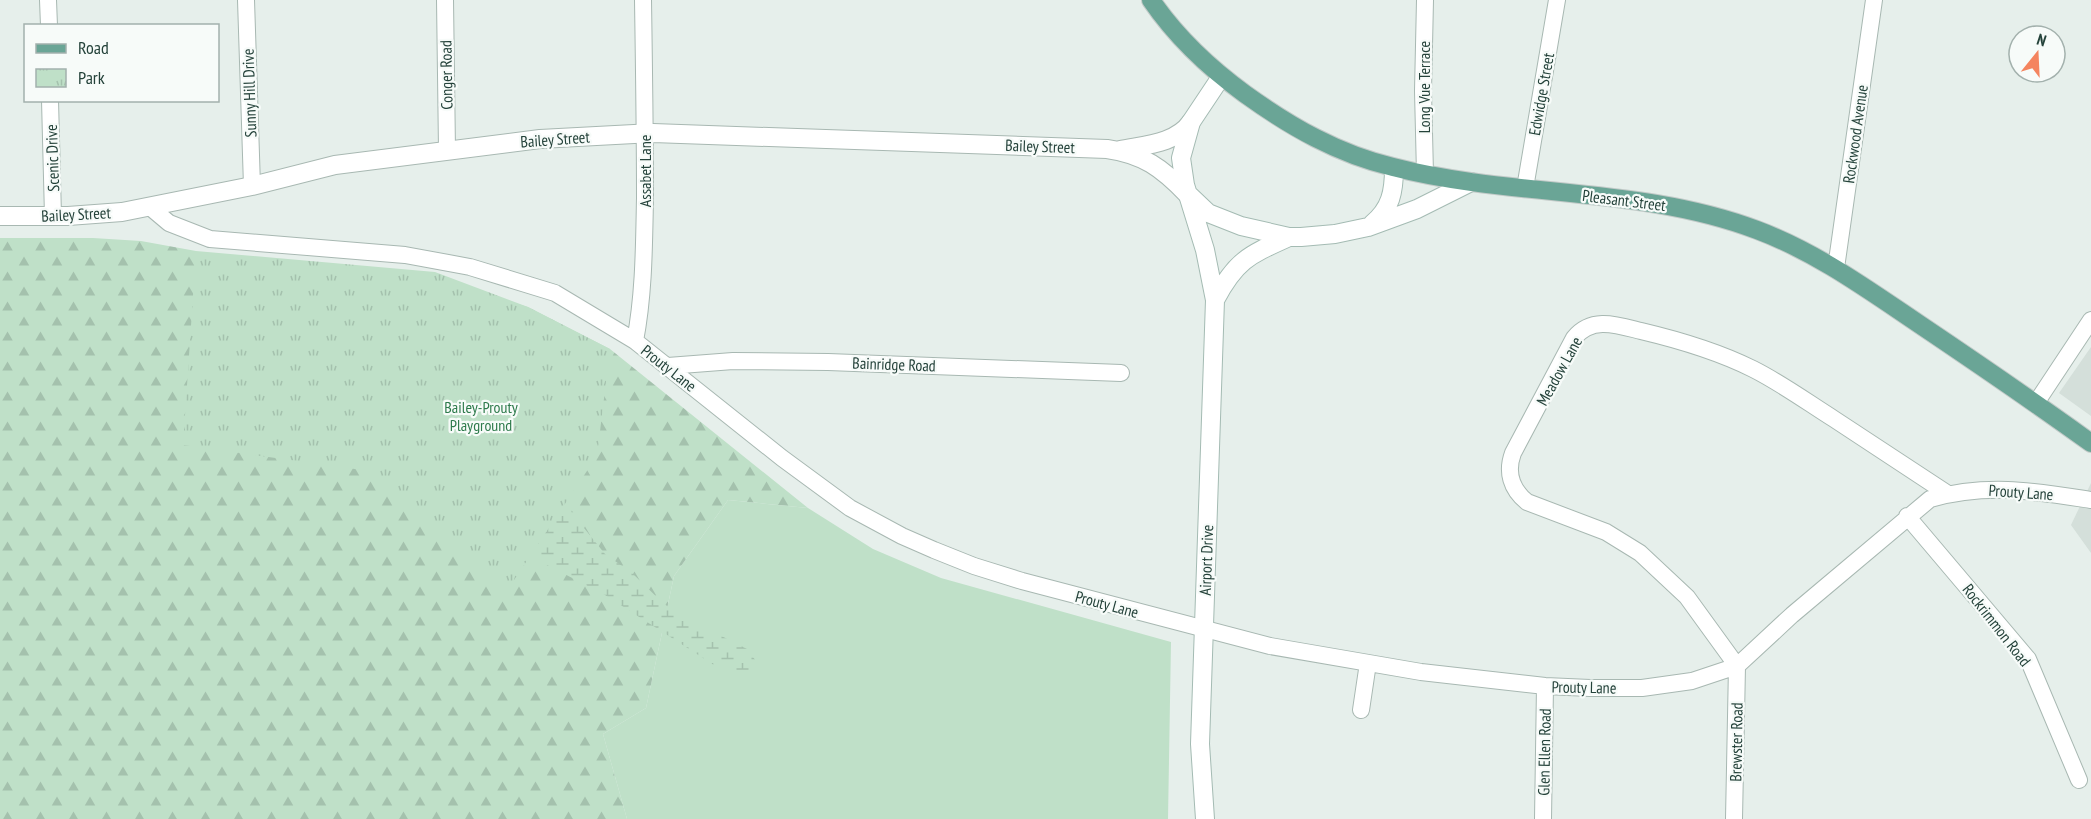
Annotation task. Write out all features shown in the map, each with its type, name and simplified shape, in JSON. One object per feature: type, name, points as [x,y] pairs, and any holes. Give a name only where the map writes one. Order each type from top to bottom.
[{"type":"main road","name":"Pleasant Street","points":[[1151,0],[1185,43],[1221,77],[1302,132],[1348,153],[1394,168],[1471,182],[1652,202],[1685,208],[1756,230],[1786,242],[1836,268],[2036,403],[2091,443]]},
{"type":"street","points":[[48,0],[49,24]]},
{"type":"street","name":"Sunny Hill Drive","points":[[246,0],[252,186]]},
{"type":"street","name":"Conger Road","points":[[445,0],[447,150]]},
{"type":"street","name":"Assabet Lane","points":[[635,341],[640,318],[644,243],[643,0]]},
{"type":"street","name":"Long Vue Terrace","points":[[1425,0],[1423,91],[1425,174]]},
{"type":"street","name":"Edwidge Street","points":[[1525,188],[1557,0]]},
{"type":"street","name":"Rockwood Avenue","points":[[1836,268],[1874,0]]},
{"type":"street","name":"Bailey Street","points":[[1116,150],[1168,139],[1182,132],[1221,77]]},
{"type":"street","name":"Scenic Drive","points":[[50,102],[53,216]]},
{"type":"street","name":"Airport Drive","points":[[1191,122],[1181,158],[1187,194],[1207,258],[1215,300],[1200,744],[1205,819]]},
{"type":"street","name":"Bailey Street","points":[[0,216],[122,212],[252,186],[335,165],[540,139],[645,133],[1116,150],[1134,154],[1151,163],[1187,194]]},
{"type":"street","points":[[1368,227],[1382,215],[1390,203],[1394,185],[1394,168]]},
{"type":"street","name":"Airport Drive","points":[[1187,194],[1208,213],[1241,226],[1289,237],[1335,234],[1368,227],[1417,209],[1471,182]]},
{"type":"street","name":"Prouty Lane","points":[[150,207],[169,223],[210,239],[405,255],[443,261],[501,275],[555,293],[635,341],[782,458],[850,508],[902,536],[950,557],[1022,581],[1204,629],[1270,646],[1421,672],[1545,686],[1642,688],[1692,681],[1737,666],[1792,615],[1929,499],[1986,488],[2022,489],[2091,500]]},
{"type":"street","name":"Airport Drive","points":[[1215,300],[1226,280],[1239,264],[1256,252],[1289,237]]},
{"type":"street","points":[[2036,403],[2091,320]]},
{"type":"street","name":"Meadow Lane","points":[[1737,666],[1687,597],[1640,553],[1606,532],[1527,502],[1512,484],[1510,469],[1513,453],[1574,338],[1581,331],[1593,325],[1612,324],[1680,341],[1738,363],[1790,391],[1948,494]]},
{"type":"street","name":"Bainridge Road","points":[[668,366],[734,361],[828,362],[1121,373]]},
{"type":"street","name":"Rockrimmon Road","points":[[1907,516],[2028,659],[2079,780]]},
{"type":"street","points":[[1361,710],[1368,663]]},
{"type":"street","name":"Brewster Road","points":[[1734,819],[1737,666]]},
{"type":"street","name":"Glen Ellen Road","points":[[1543,819],[1545,686]]},
{"type":"shaded area","points":[[2091,347],[2091,416],[2059,393]]},
{"type":"shaded area","points":[[2091,483],[2091,553],[2071,525]]},
{"type":"green space","points":[[0,238],[93,238],[141,241],[196,251],[209,358],[438,280],[528,307],[610,349],[808,508],[728,500],[674,576],[646,708],[603,734],[627,819],[0,819]]},
{"type":"green space","name":"Bailey-Prouty Playground","points":[[196,251],[435,272],[528,307],[610,349],[597,456],[506,592],[362,470],[183,445]]},
{"type":"green space","points":[[561,494],[580,523],[605,554],[632,573],[664,604],[747,649],[756,661],[757,670],[739,674],[717,667],[605,595],[497,539]]},
{"type":"green space","points":[[728,500],[808,508],[873,549],[941,578],[1171,642],[1168,819],[627,819],[603,734],[646,708],[674,576]]}]
